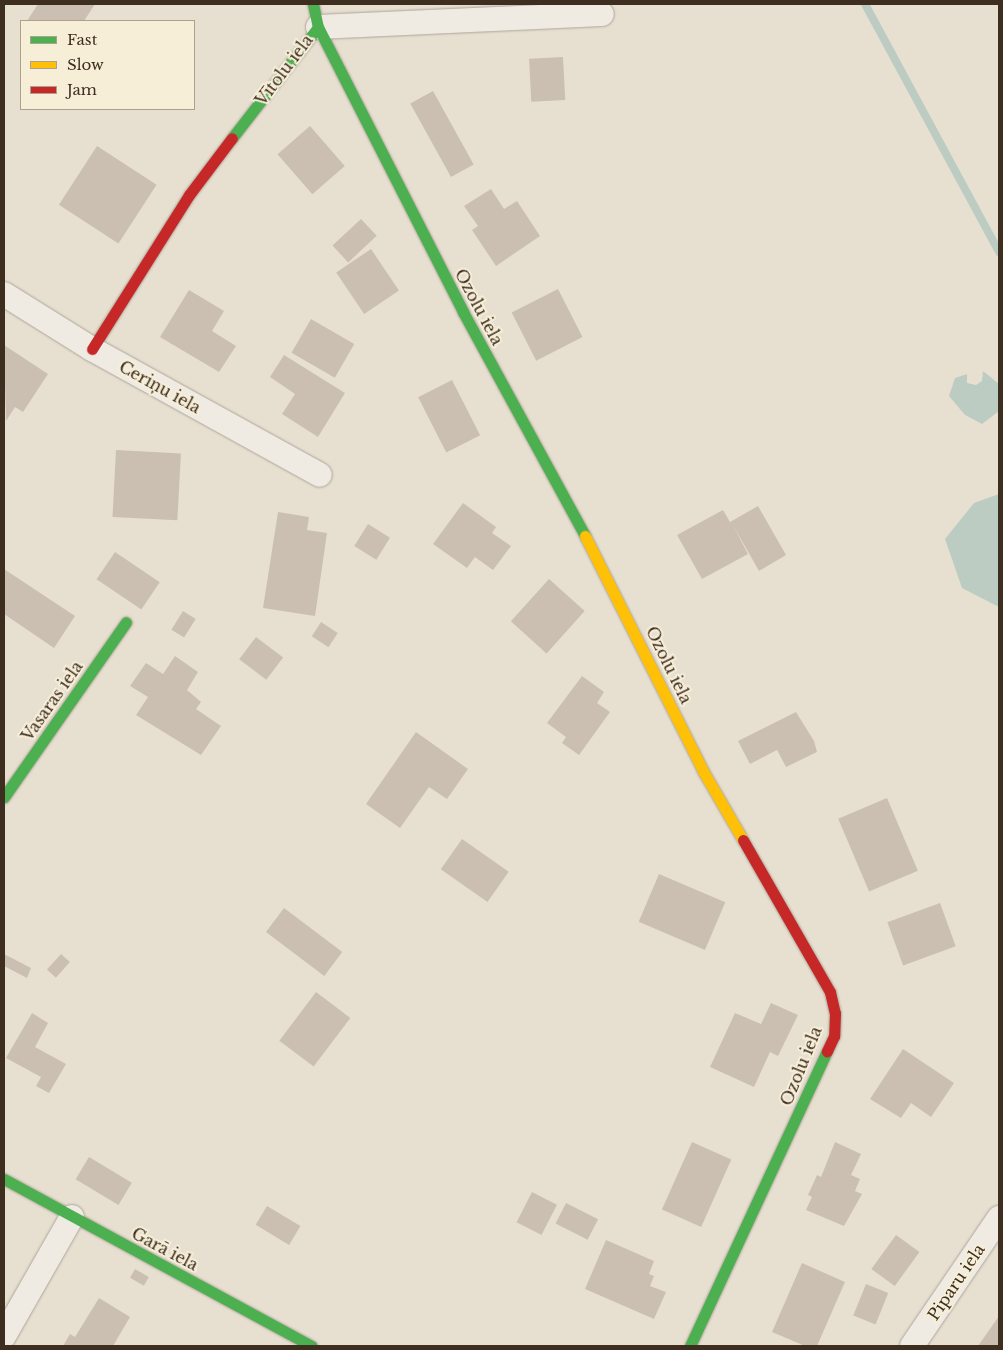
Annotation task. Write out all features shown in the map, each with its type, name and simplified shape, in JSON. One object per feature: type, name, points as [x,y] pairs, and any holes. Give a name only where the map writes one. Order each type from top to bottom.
[{"type":"street","name":"Ozolu iela","points":[[313,4],[318,27],[463,312],[602,566],[703,771],[830,992],[835,1013],[834,1036],[690,1346]]},
{"type":"street","name":"Vītolu iela","points":[[92,349],[189,195],[318,27],[602,14]]},
{"type":"street","name":"Ceriņu iela","points":[[4,294],[92,349],[320,474]]},
{"type":"street","name":"Vasaras iela","points":[[4,797],[126,622]]},
{"type":"street","name":"Garā iela","points":[[4,1179],[312,1346]]},
{"type":"street","points":[[4,1336],[72,1217]]},
{"type":"street","name":"Piparu iela","points":[[912,1346],[999,1218]]},
{"type":"shaded area","points":[[983,371],[999,384],[999,411],[982,424],[965,415],[949,396],[955,378],[967,374],[967,383],[976,385],[982,381]]},
{"type":"shaded area","points":[[999,494],[999,607],[962,588],[945,539],[974,503]]},
{"type":"building","points":[[38,4],[95,4],[85,20],[28,20]]},
{"type":"building","points":[[563,57],[565,100],[531,102],[529,59]]},
{"type":"building","points":[[433,91],[474,164],[451,177],[410,104]]},
{"type":"building","points":[[310,126],[345,166],[312,194],[278,154]]},
{"type":"building","points":[[97,146],[157,185],[118,243],[59,205]]},
{"type":"building","points":[[491,189],[504,209],[517,201],[540,236],[496,266],[472,230],[478,226],[464,206]]},
{"type":"building","points":[[361,219],[377,236],[348,262],[332,246]]},
{"type":"building","points":[[371,249],[399,290],[364,314],[336,272]]},
{"type":"building","points":[[558,289],[583,337],[536,361],[512,313]]},
{"type":"building","points":[[189,290],[224,311],[212,331],[236,346],[219,372],[160,337]]},
{"type":"building","points":[[311,319],[354,344],[335,378],[292,353]]},
{"type":"building","points":[[4,345],[48,374],[23,412],[15,407],[6,421]]},
{"type":"building","points":[[284,355],[345,393],[318,437],[282,414],[295,394],[270,377]]},
{"type":"building","points":[[452,380],[480,435],[446,452],[418,397]]},
{"type":"building","points":[[116,450],[181,453],[177,520],[112,517]]},
{"type":"building","points":[[463,503],[496,527],[492,533],[511,546],[493,570],[475,557],[467,568],[433,544]]},
{"type":"building","points":[[758,506],[786,555],[759,571],[733,525],[748,554],[702,579],[677,535],[723,510],[730,522]]},
{"type":"building","points":[[278,512],[309,517],[307,530],[327,533],[315,616],[263,608]]},
{"type":"building","points":[[368,524],[390,538],[376,560],[354,546]]},
{"type":"building","points":[[115,552],[160,582],[141,610],[97,579]]},
{"type":"building","points":[[4,569],[75,616],[54,648],[4,614]]},
{"type":"building","points":[[549,579],[585,611],[547,653],[511,621]]},
{"type":"building","points":[[183,611],[196,619],[184,638],[171,630]]},
{"type":"building","points":[[321,622],[338,633],[329,647],[312,636]]},
{"type":"building","points":[[256,637],[283,657],[266,680],[239,659]]},
{"type":"building","points":[[175,656],[198,672],[187,690],[201,702],[196,709],[221,726],[201,755],[136,715],[148,697],[130,686],[146,663],[163,674]]},
{"type":"building","points":[[582,676],[604,692],[597,703],[610,712],[579,755],[562,743],[566,737],[547,723]]},
{"type":"building","points":[[796,712],[814,741],[817,752],[786,767],[777,750],[750,764],[738,741]]},
{"type":"building","points":[[416,732],[468,769],[447,799],[429,787],[400,828],[366,804]]},
{"type":"building","points":[[887,798],[918,871],[869,891],[838,819]]},
{"type":"building","points":[[462,839],[509,872],[487,902],[441,869]]},
{"type":"building","points":[[659,874],[725,902],[705,950],[639,922]]},
{"type":"building","points":[[940,903],[956,946],[903,965],[887,922]]},
{"type":"building","points":[[284,908],[342,952],[324,976],[266,932]]},
{"type":"building","points":[[4,954],[31,968],[27,978],[4,966]]},
{"type":"building","points":[[61,954],[70,962],[56,978],[47,970]]},
{"type":"building","points":[[316,992],[350,1018],[314,1067],[279,1041]]},
{"type":"building","points":[[771,1003],[798,1015],[778,1056],[770,1052],[754,1087],[710,1067],[735,1013],[761,1024]]},
{"type":"building","points":[[32,1013],[48,1023],[35,1047],[66,1064],[49,1093],[36,1086],[41,1077],[6,1058]]},
{"type":"building","points":[[903,1049],[954,1083],[931,1117],[911,1103],[901,1118],[870,1099]]},
{"type":"building","points":[[692,1142],[731,1159],[701,1227],[662,1210]]},
{"type":"building","points":[[835,1142],[861,1154],[851,1175],[860,1179],[855,1191],[862,1194],[844,1226],[806,1210],[812,1197],[808,1195],[817,1175],[821,1177]]},
{"type":"building","points":[[89,1157],[132,1183],[118,1205],[76,1179]]},
{"type":"building","points":[[532,1192],[557,1205],[542,1235],[517,1222]]},
{"type":"building","points":[[566,1203],[598,1219],[588,1240],[556,1223]]},
{"type":"building","points":[[267,1206],[300,1226],[289,1245],[256,1225]]},
{"type":"building","points":[[896,1235],[919,1252],[895,1286],[871,1269]]},
{"type":"building","points":[[606,1240],[654,1261],[649,1274],[654,1276],[650,1286],[666,1292],[654,1319],[585,1289]]},
{"type":"building","points":[[802,1263],[845,1282],[817,1346],[805,1346],[772,1332]]},
{"type":"building","points":[[135,1269],[149,1277],[144,1286],[130,1278]]},
{"type":"building","points":[[866,1284],[888,1293],[876,1325],[853,1316]]},
{"type":"building","points":[[99,1298],[130,1317],[113,1346],[63,1346],[70,1334],[75,1337]]},
{"type":"building","points":[[999,1316],[999,1346],[978,1346]]},
{"type":"waterway","points":[[865,4],[999,252]]},
{"type":"traffic: fast","points":[[313,4],[318,27],[463,312],[585,536]]},
{"type":"traffic: fast","points":[[232,138],[318,27]]},
{"type":"traffic: fast","points":[[4,797],[126,622]]},
{"type":"traffic: fast","points":[[690,1346],[827,1051]]},
{"type":"traffic: fast","points":[[4,1179],[312,1346]]},
{"type":"traffic: slow","points":[[585,536],[703,771],[743,840]]},
{"type":"traffic: jam","points":[[92,349],[189,195],[232,138]]},
{"type":"traffic: jam","points":[[743,840],[830,992],[835,1013],[834,1036],[827,1051]]}]
